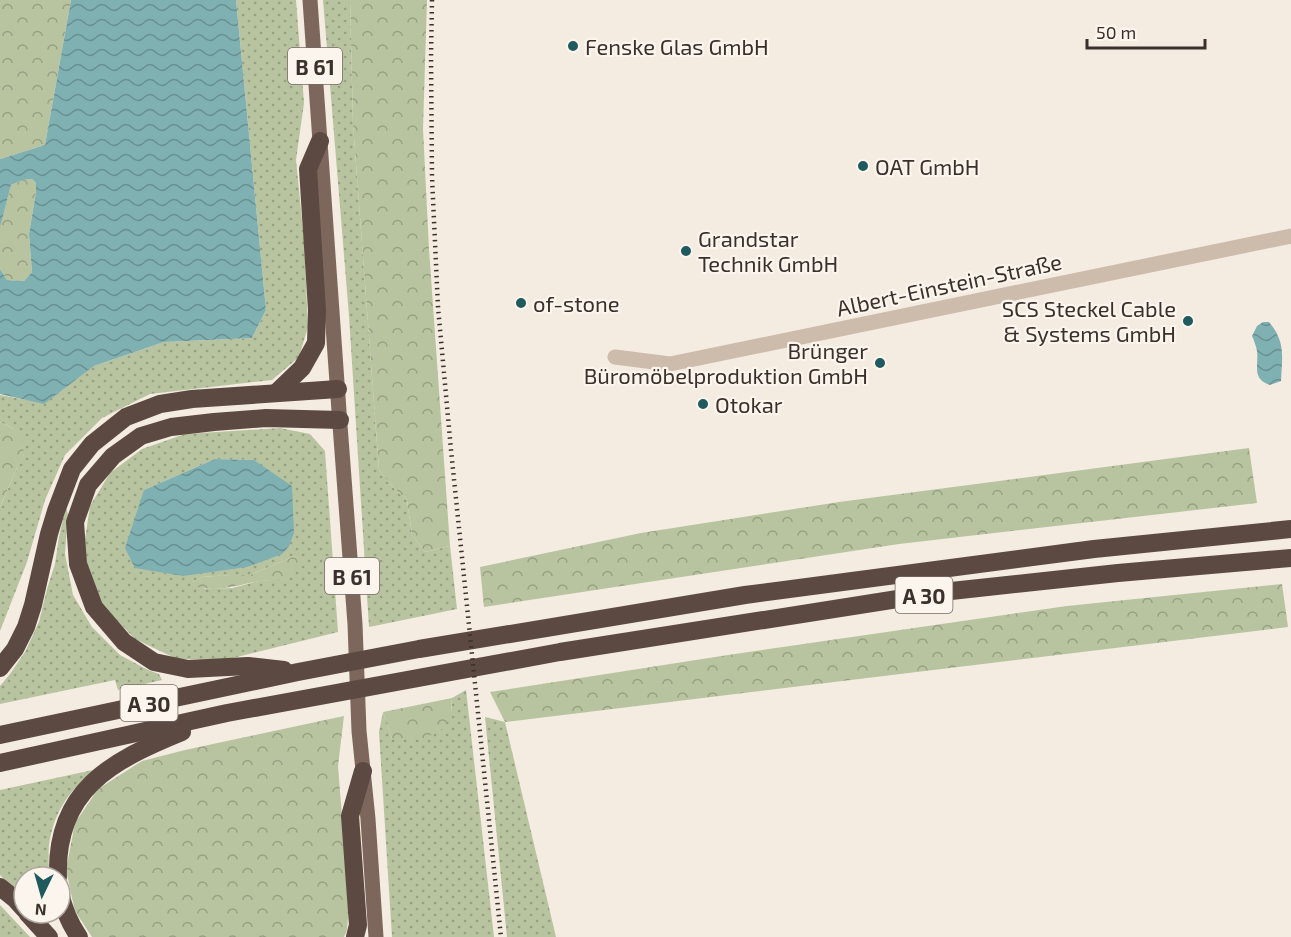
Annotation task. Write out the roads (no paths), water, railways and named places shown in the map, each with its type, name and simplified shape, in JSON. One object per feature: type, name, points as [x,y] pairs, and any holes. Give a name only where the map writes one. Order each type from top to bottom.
[{"type":"highway","points":[[277,392],[302,368],[316,343],[317,309],[308,169],[320,141]]},
{"type":"highway","points":[[0,668],[15,650],[26,627],[52,523],[72,469],[92,444],[126,417],[160,404],[192,399],[338,389]]},
{"type":"highway","points":[[298,672],[248,666],[188,669],[154,662],[124,642],[94,608],[78,564],[75,522],[88,484],[112,456],[141,436],[171,427],[214,422],[266,418],[340,420]]},
{"type":"highway","name":"A 30","points":[[0,735],[419,649],[746,595],[1094,549],[1291,529]]},
{"type":"highway","name":"A 30","points":[[0,763],[227,713],[507,661],[942,592],[1118,573],[1291,558]]},
{"type":"highway","points":[[57,865],[64,827],[72,806],[87,787],[106,770],[129,756],[163,739],[227,713]]},
{"type":"highway","points":[[355,937],[358,925],[350,816],[363,771]]},
{"type":"highway","points":[[0,887],[12,897]]},
{"type":"highway","points":[[38,925],[50,937]]},
{"type":"main road","name":"B 61","points":[[310,0],[355,612],[359,731],[376,937]]},
{"type":"street","name":"Albert-Einstein-Straße","points":[[615,357],[670,364],[1291,236]]},
{"type":"water","points":[[71,0],[236,0],[266,310],[252,338],[164,342],[94,366],[44,404],[0,394],[0,269],[7,280],[24,281],[32,272],[29,234],[36,183],[32,179],[11,185],[0,227],[0,159],[45,145]]},
{"type":"water","points":[[1263,322],[1269,322],[1274,329],[1282,350],[1281,381],[1270,385],[1258,375],[1257,351],[1252,336],[1257,326]]},
{"type":"water","points":[[215,459],[254,460],[292,486],[294,533],[289,546],[282,554],[247,567],[183,576],[135,568],[125,548],[144,490]]},
{"type":"railway","points":[[432,0],[432,177],[438,307],[501,937]]},
{"type":"place","name":"Fenske Glas GmbH","points":[[573,46]]},
{"type":"place","name":"OAT GmbH","points":[[863,166]]},
{"type":"place","name":"Grandstar Technik GmbH","points":[[686,251]]},
{"type":"place","name":"of-stone","points":[[521,303]]},
{"type":"place","name":"SCS Steckel Cable & Systems GmbH","points":[[1188,321]]},
{"type":"place","name":"Brünger Büromöbelproduktion GmbH","points":[[880,363]]},
{"type":"place","name":"Otokar","points":[[703,404]]}]
